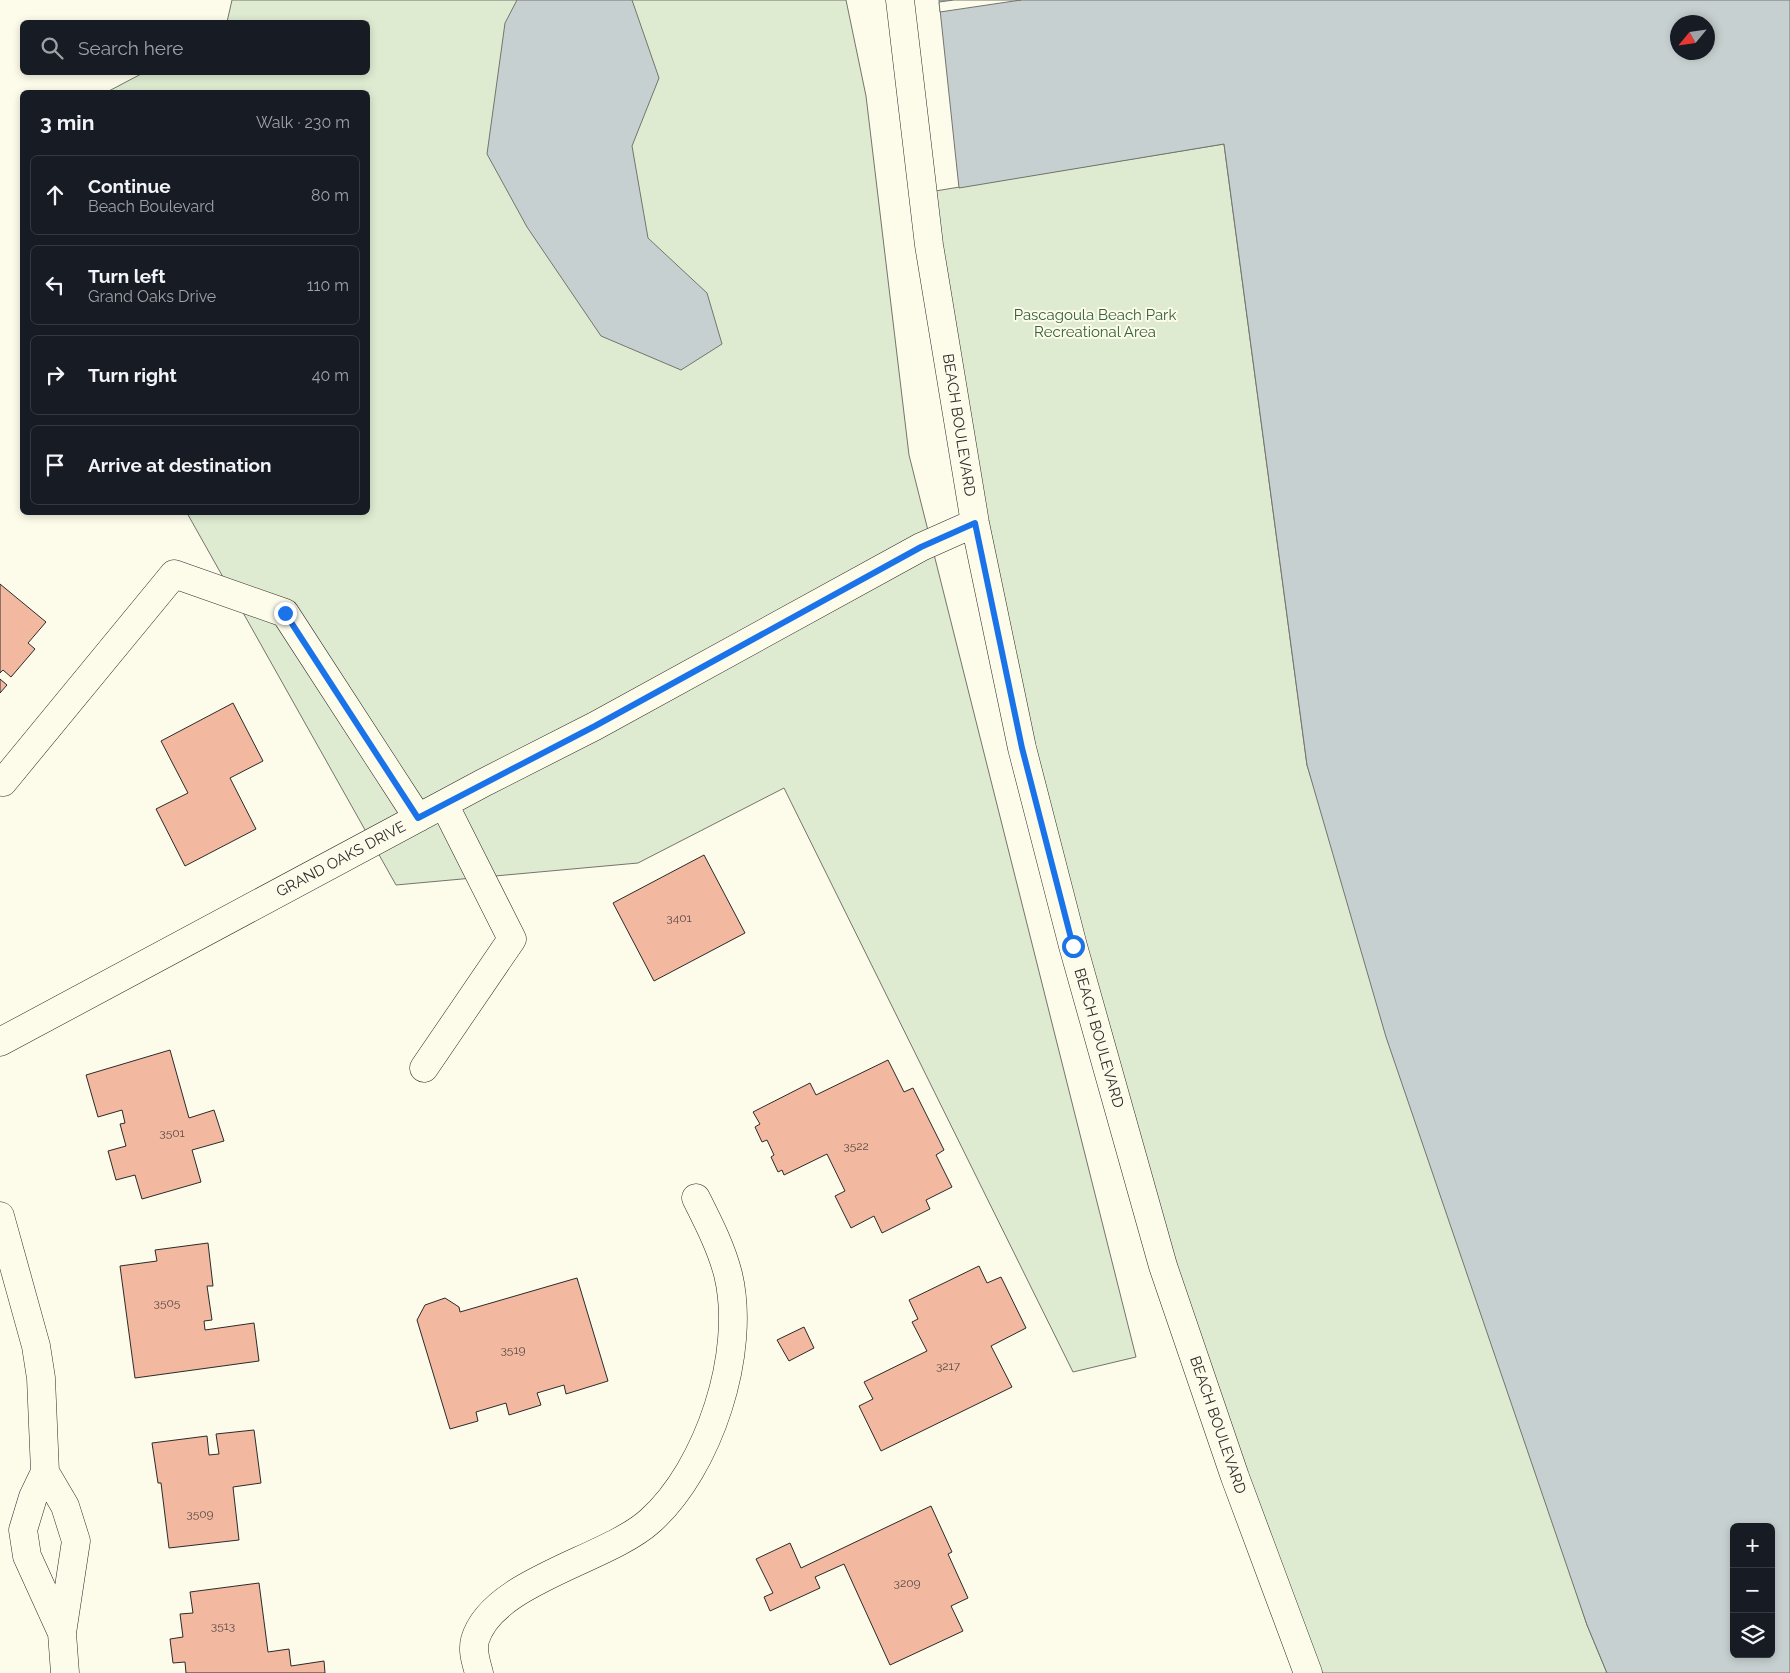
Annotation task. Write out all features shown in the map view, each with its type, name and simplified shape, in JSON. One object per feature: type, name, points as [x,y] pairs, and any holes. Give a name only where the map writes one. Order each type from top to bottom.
[{"type":"street","name":"BEACH BOULEVARD","points":[[900,0],[928,245],[975,523],[1022,748],[1073,946],[1163,1266],[1235,1477],[1308,1673]]},
{"type":"street","name":"GRAND OAKS DRIVE","points":[[0,1042],[444,804],[595,726],[921,547],[975,523]]},
{"type":"street","points":[[3,782],[174,574],[285,613],[418,818]]},
{"type":"street","points":[[424,1068],[512,939],[444,804]]},
{"type":"street","points":[[479,1673],[474,1653],[475,1639],[491,1613],[506,1599],[618,1542],[649,1522],[679,1490],[694,1465],[716,1411],[731,1354],[733,1319],[728,1275],[715,1236],[696,1198]]},
{"type":"street","points":[[0,1216],[36,1346],[41,1378],[45,1472],[23,1530],[27,1556],[62,1633]]},
{"type":"street","points":[[45,1472],[66,1506],[76,1541],[62,1633],[64,1673]]},
{"type":"green space","points":[[232,0],[846,0],[866,96],[909,455],[1136,1357],[1073,1372],[784,788],[638,863],[396,885],[188,515],[370,515],[370,90],[111,90],[139,75],[370,75],[370,20],[227,20]]},
{"type":"green space","name":"Pascagoula Beach Park Recreational Area","points":[[1224,144],[1307,765],[1587,1625],[1607,1673],[1308,1673],[1073,946],[923,193]]},
{"type":"shaded area","points":[[517,0],[632,0],[659,78],[632,146],[648,238],[707,293],[722,344],[681,370],[601,336],[527,227],[487,154],[505,23]]},
{"type":"shaded area","points":[[939,0],[1790,0],[1790,1673],[1607,1673],[1587,1625],[1386,1037],[1307,765],[1224,144],[959,188]]},
{"type":"pier","points":[[954,0],[1021,0],[940,12],[939,2]]},
{"type":"building","points":[[0,584],[46,622],[28,643],[35,649],[11,677],[3,670],[0,673]]},
{"type":"building","points":[[0,679],[7,685],[0,693]]},
{"type":"building","points":[[233,703],[263,761],[230,778],[256,829],[185,866],[156,809],[188,793],[161,741]]},
{"type":"building","points":[[704,855],[745,933],[654,981],[613,903]]},
{"type":"building","points":[[170,1050],[189,1118],[214,1110],[224,1141],[192,1150],[201,1182],[142,1199],[135,1175],[116,1180],[108,1151],[126,1146],[120,1124],[125,1123],[122,1110],[98,1117],[86,1075]]},
{"type":"building","points":[[888,1060],[904,1092],[913,1088],[944,1150],[936,1155],[952,1187],[926,1200],[930,1209],[882,1233],[874,1216],[851,1228],[835,1196],[845,1191],[827,1154],[784,1175],[782,1170],[778,1172],[771,1157],[774,1155],[767,1140],[762,1142],[755,1127],[760,1124],[753,1112],[810,1083],[816,1095]]},
{"type":"building","points":[[208,1243],[213,1286],[207,1286],[212,1320],[204,1321],[205,1330],[254,1323],[259,1361],[135,1378],[120,1266],[157,1261],[155,1250]]},
{"type":"building","points":[[979,1266],[987,1283],[1001,1277],[1026,1328],[991,1346],[1012,1387],[881,1451],[859,1406],[873,1399],[864,1382],[927,1351],[912,1322],[918,1319],[909,1300]]},
{"type":"building","points":[[577,1278],[608,1381],[566,1394],[564,1385],[537,1393],[541,1405],[509,1415],[506,1403],[476,1412],[478,1421],[450,1429],[417,1320],[425,1305],[445,1298],[459,1307],[460,1312]]},
{"type":"building","points":[[804,1327],[814,1348],[789,1361],[777,1340]]},
{"type":"building","points":[[254,1430],[261,1483],[233,1487],[239,1540],[169,1548],[161,1483],[158,1483],[152,1443],[207,1436],[209,1455],[219,1454],[216,1434]]},
{"type":"building","points":[[931,1506],[952,1552],[948,1554],[968,1598],[951,1606],[963,1631],[890,1665],[844,1564],[815,1577],[820,1588],[770,1611],[764,1597],[773,1593],[756,1559],[790,1543],[801,1568]]},
{"type":"building","points":[[259,1583],[268,1652],[289,1649],[291,1666],[324,1661],[325,1673],[186,1673],[185,1662],[173,1663],[170,1639],[183,1637],[180,1614],[193,1613],[190,1592]]},
{"type":"route","points":[[285,613],[418,818],[595,726],[730,650],[813,608],[921,547],[975,523],[1022,748],[1073,946]]}]
